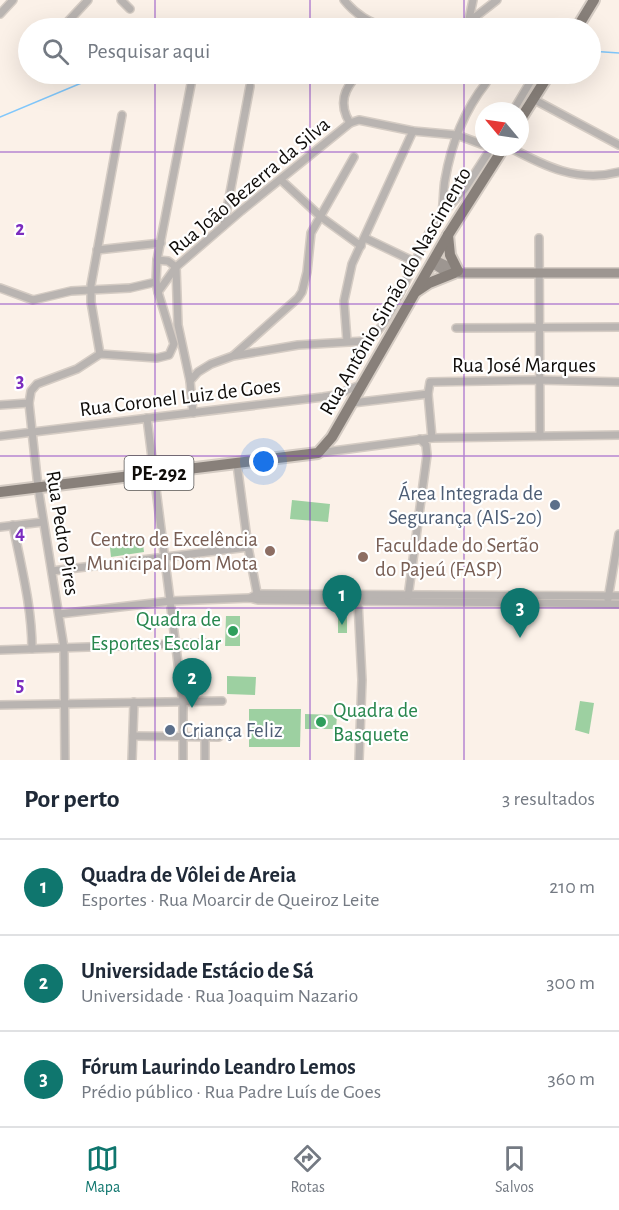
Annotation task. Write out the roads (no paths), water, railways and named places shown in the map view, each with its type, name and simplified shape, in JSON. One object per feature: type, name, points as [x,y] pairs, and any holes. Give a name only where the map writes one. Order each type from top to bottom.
[{"type":"main road","points":[[583,18],[594,0]]},
{"type":"main road","points":[[529,105],[543,84]]},
{"type":"main road","name":"Rua Antônio Simão do Nascimento","points":[[318,453],[328,444],[493,156]]},
{"type":"main road","points":[[415,293],[429,283],[458,272],[450,255],[448,235]]},
{"type":"main road","name":"PE-292","points":[[0,492],[318,453]]},
{"type":"street","points":[[0,14],[13,0]]},
{"type":"street","points":[[71,18],[88,0]]},
{"type":"street","points":[[120,0],[130,9]]},
{"type":"street","points":[[344,0],[362,18]]},
{"type":"street","points":[[467,18],[473,0]]},
{"type":"street","points":[[485,0],[486,9]]},
{"type":"street","points":[[474,18],[497,0]]},
{"type":"street","points":[[0,405],[29,403],[31,391],[39,383],[77,369],[100,354],[164,357],[172,353],[173,340],[156,282],[157,260],[191,84]]},
{"type":"street","points":[[350,123],[344,114],[342,104],[351,84]]},
{"type":"street","points":[[442,214],[445,178],[457,135],[471,104],[485,84]]},
{"type":"street","points":[[518,102],[529,84]]},
{"type":"street","points":[[224,225],[250,86]]},
{"type":"street","points":[[533,99],[619,145]]},
{"type":"street","points":[[100,354],[91,290],[122,115]]},
{"type":"street","name":"Rua João Bezerra da Silva","points":[[158,292],[176,267],[350,123],[359,120],[413,131]]},
{"type":"street","points":[[347,341],[344,301],[352,264],[413,131],[457,135],[475,142]]},
{"type":"street","points":[[190,381],[198,372],[211,364],[233,356],[298,345],[366,341],[374,336],[428,234],[492,156]]},
{"type":"street","points":[[519,156],[565,173],[599,175],[619,172]]},
{"type":"street","points":[[233,356],[298,298],[304,285],[310,260],[310,236],[354,157]]},
{"type":"street","points":[[281,180],[321,217],[361,246]]},
{"type":"street","points":[[228,205],[241,211]]},
{"type":"street","points":[[364,238],[415,262]]},
{"type":"street","points":[[539,238],[540,436]]},
{"type":"street","points":[[97,250],[161,243]]},
{"type":"street","points":[[157,260],[168,261],[176,267],[178,325],[189,365],[193,413]]},
{"type":"street","points":[[432,263],[446,272],[619,273]]},
{"type":"street","points":[[0,288],[33,300],[71,291],[130,288],[156,282]]},
{"type":"street","points":[[456,328],[619,327]]},
{"type":"street","name":"Rua José Marques","points":[[352,403],[428,394],[431,382],[619,382]]},
{"type":"street","name":"Rua Coronel Luiz de Goes","points":[[0,435],[323,397],[363,384]]},
{"type":"street","points":[[428,394],[432,438]]},
{"type":"street","name":"Rua Pedro Pires","points":[[29,403],[38,487],[64,648],[65,760]]},
{"type":"street","points":[[147,418],[183,702],[183,760]]},
{"type":"street","points":[[318,453],[432,438],[619,435]]},
{"type":"street","points":[[408,602],[427,455],[426,445],[420,439]]},
{"type":"street","points":[[237,464],[255,597]]},
{"type":"street","points":[[0,527],[43,522]]},
{"type":"street","points":[[13,525],[28,603],[32,649]]},
{"type":"street","points":[[608,604],[619,534]]},
{"type":"street","points":[[52,571],[248,547]]},
{"type":"street","points":[[59,614],[171,601],[255,597],[408,594],[619,596]]},
{"type":"street","points":[[255,597],[357,602],[619,604]]},
{"type":"street","points":[[357,602],[362,680],[359,760]]},
{"type":"street","points":[[0,650],[205,643]]},
{"type":"street","points":[[0,705],[222,701]]},
{"type":"street","points":[[132,760],[134,702]]},
{"type":"street","points":[[133,736],[219,737]]},
{"type":"street","points":[[205,737],[205,760]]},
{"type":"waterway","points":[[601,52],[619,53]]},
{"type":"waterway","points":[[0,117],[79,84]]},
{"type":"place","name":"Área Integrada de Segurança (AIS-20)","points":[[555,505]]},
{"type":"place","name":"Centro de Excelência Municipal Dom Mota","points":[[270,551]]},
{"type":"place","name":"Faculdade do Sertão do Pajeú (FASP)","points":[[363,557]]},
{"type":"place","name":"Quadra de Vôlei de Areia","points":[[342,625]]},
{"type":"place","name":"Quadra de Esportes Escolar","points":[[233,631]]},
{"type":"place","name":"Fórum Laurindo Leandro Lemos","points":[[520,638]]},
{"type":"place","name":"Universidade Estácio de Sá","points":[[192,708]]},
{"type":"place","name":"Quadra de Basquete","points":[[321,722]]},
{"type":"place","name":"Criança Feliz","points":[[170,730]]}]
